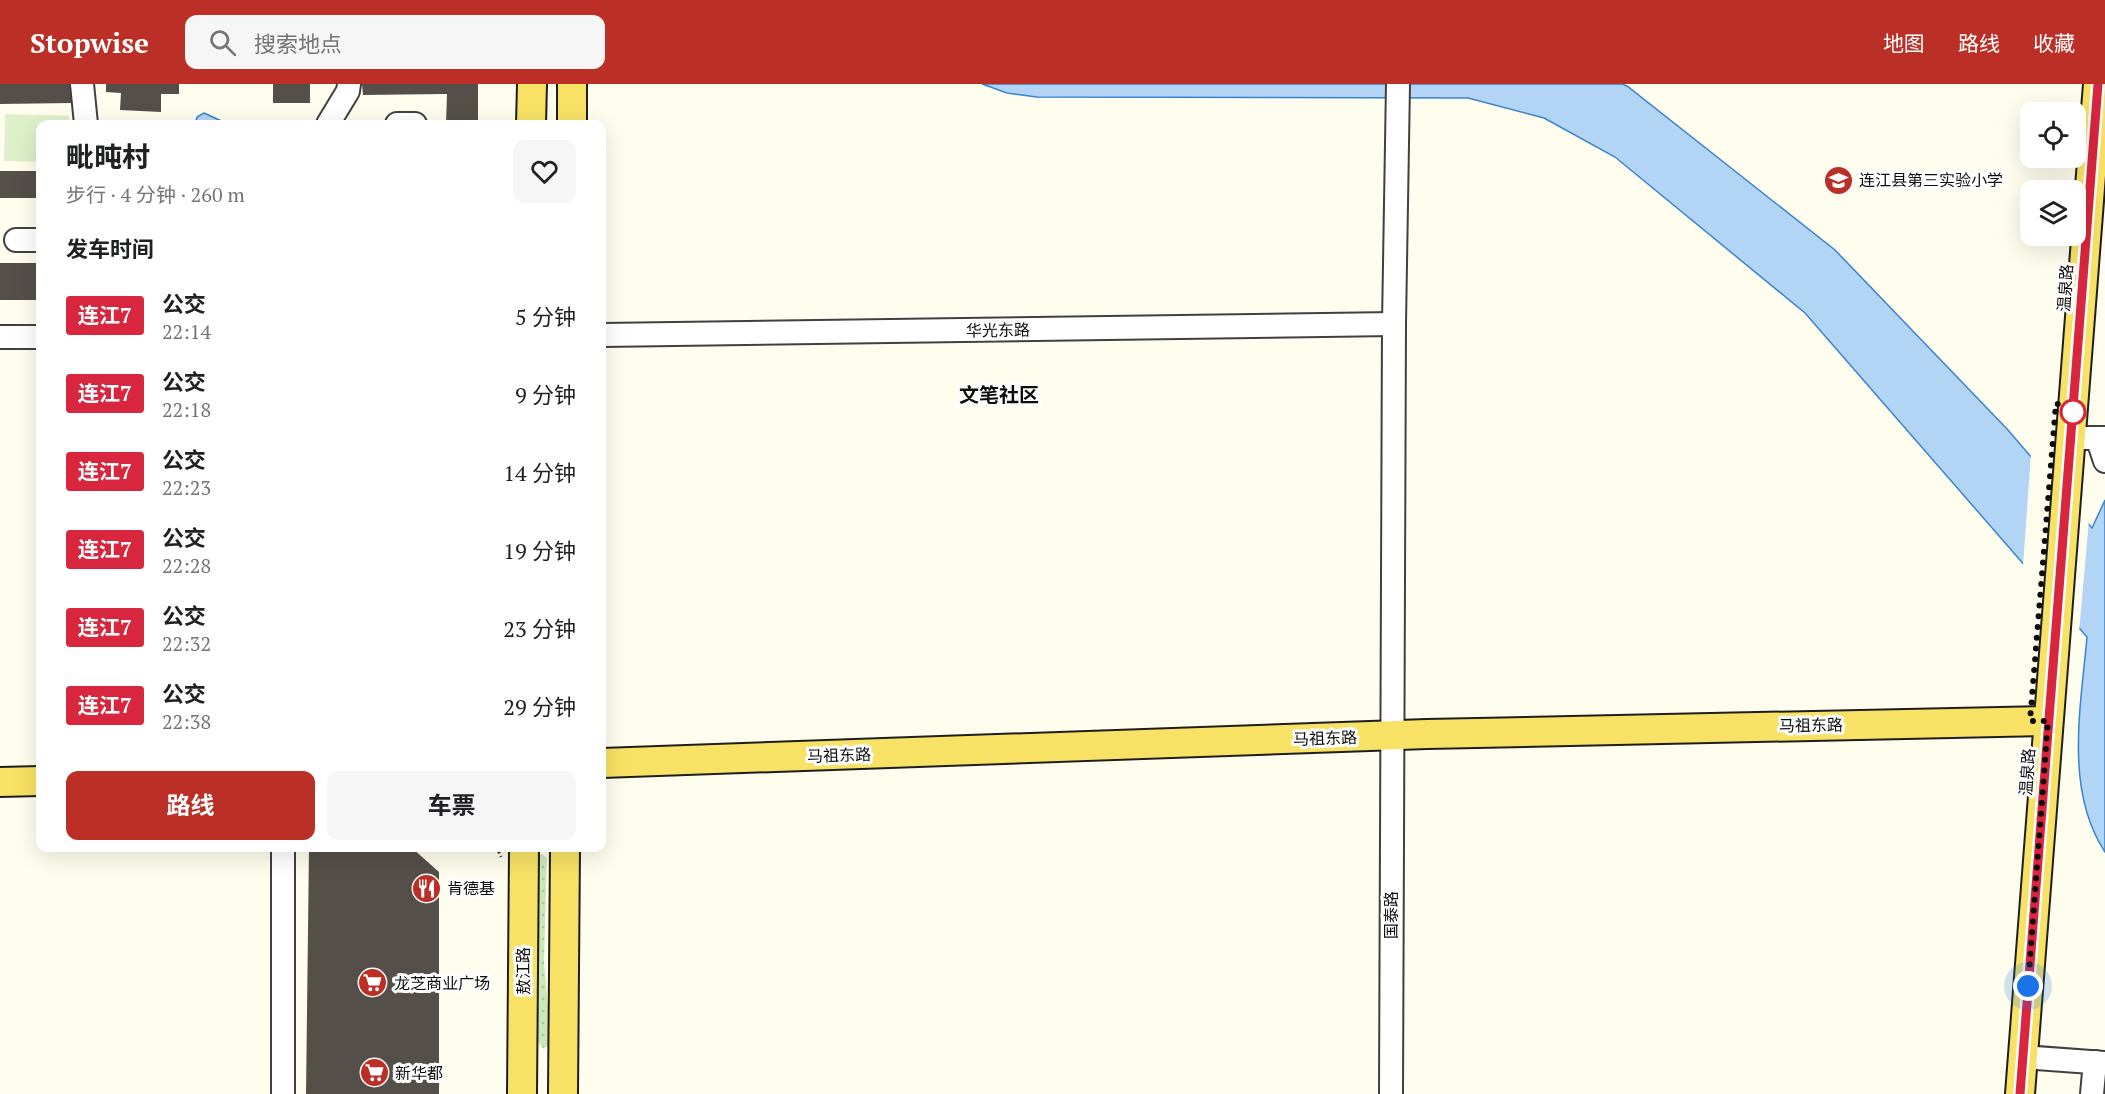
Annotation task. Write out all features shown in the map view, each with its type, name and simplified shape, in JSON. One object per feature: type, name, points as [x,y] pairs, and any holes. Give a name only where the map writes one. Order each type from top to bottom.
[{"type":"main road","points":[[531,120],[532,84]]},
{"type":"main road","points":[[572,84],[572,120]]},
{"type":"main road","points":[[2079,102],[2080,84]]},
{"type":"main road","name":"温泉路","points":[[2060,470],[2095,444],[2098,84]]},
{"type":"main road","name":"温泉路","points":[[2002,1094],[2039,721],[2060,470],[2069,246]]},
{"type":"main road","name":"温泉路","points":[[2020,1094],[2039,721]]},
{"type":"main road","name":"马祖东路","points":[[606,763],[1392,736],[2039,721]]},
{"type":"main road","points":[[0,782],[36,781]]},
{"type":"main road","name":"敖江路","points":[[522,1094],[524,852]]},
{"type":"main road","points":[[563,1094],[565,852]]},
{"type":"street","points":[[82,84],[86,120]]},
{"type":"street","points":[[330,120],[348,91],[349,84]]},
{"type":"street","name":"国泰路","points":[[1390,1094],[1394,324],[1398,84]]},
{"type":"street","points":[[16,240],[36,240]]},
{"type":"street","name":"华光东路","points":[[606,335],[1394,324]]},
{"type":"street","points":[[0,337],[36,338]]},
{"type":"street","points":[[283,852],[283,1094]]},
{"type":"street","points":[[2023,1057],[2100,1062],[2092,1094]]},
{"type":"green space","points":[[5,114],[69,116],[69,120],[36,120],[36,162],[4,161]]},
{"type":"green space","points":[[541,854],[547,858],[544,962],[551,1040],[549,1046],[543,1048],[536,1040],[538,857]]},
{"type":"water","points":[[982,84],[1622,84],[1627,86],[1835,250],[2008,430],[2092,528],[2105,500],[2105,852],[2092,828],[2084,802],[2080,775],[2079,719],[2087,637],[1805,313],[1615,157],[1544,118],[1468,98],[1037,97],[1007,93]]},
{"type":"water","points":[[204,113],[219,120],[196,120]]},
{"type":"pier","points":[[2031,453],[2089,520],[2079,632],[2023,566]]},
{"type":"building","points":[[0,84],[71,84],[72,103],[0,104]]},
{"type":"building","points":[[106,84],[179,84],[179,94],[161,94],[161,112],[120,110],[121,93],[106,92]]},
{"type":"building","points":[[273,84],[310,84],[310,103],[273,103]]},
{"type":"building","points":[[362,84],[478,84],[478,120],[446,120],[447,94],[363,95]]},
{"type":"building","points":[[0,171],[36,171],[36,198],[0,198]]},
{"type":"building","points":[[0,263],[36,263],[36,300],[0,300]]},
{"type":"building","name":"龙芝商业广场","points":[[309,852],[416,852],[439,872],[439,1094],[306,1094]]},
{"type":"bus line","name":"连江7","points":[[2020,1094],[2098,84]]},
{"type":"place","name":"连江县第三实验小学","points":[[1838,180]]},
{"type":"place","name":"肯德基","points":[[426,888]]},
{"type":"place","name":"龙芝商业广场","points":[[373,983]]},
{"type":"place","name":"新华都","points":[[374,1073]]},
{"type":"district","name":"文笔社区","points":[[999,395]]},
{"type":"route","points":[[2028,986],[2048,721],[2030,721],[2056,403],[2073,412]]}]
